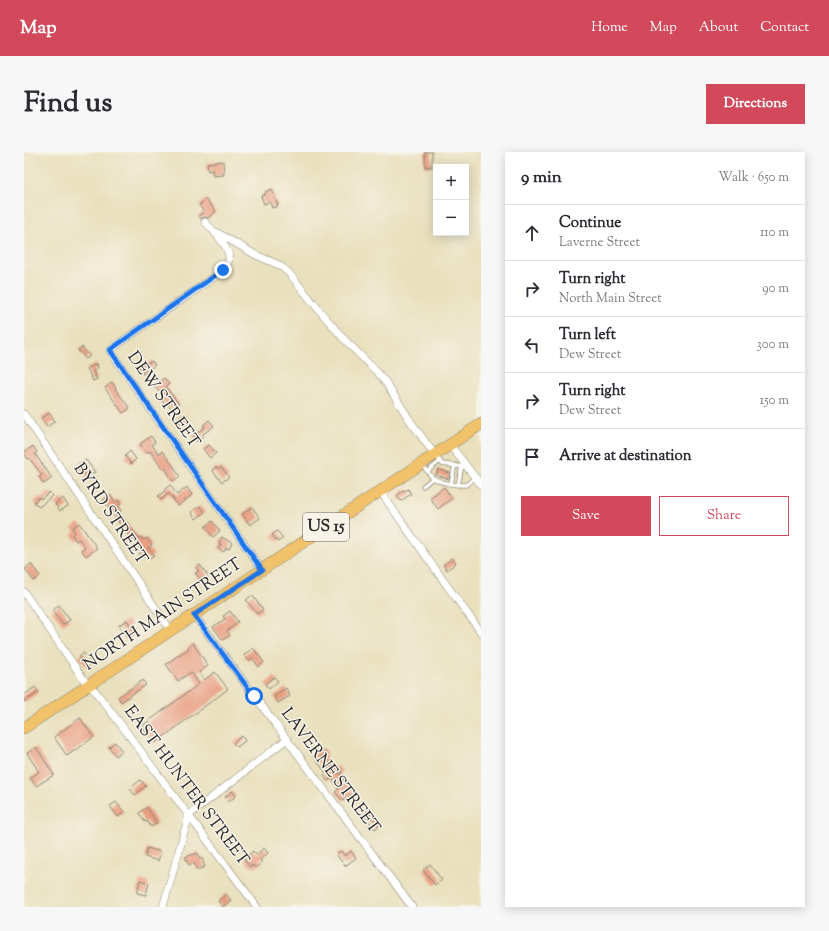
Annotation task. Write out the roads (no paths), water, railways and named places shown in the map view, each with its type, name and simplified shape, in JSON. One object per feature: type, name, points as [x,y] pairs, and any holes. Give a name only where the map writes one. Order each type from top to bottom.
[{"type":"main road","name":"NORTH MAIN STREET","points":[[24,728],[380,491],[424,468],[438,458],[450,445],[481,424]]},
{"type":"street","name":"DEW STREET","points":[[205,222],[212,229],[229,255],[227,266],[110,350],[262,570]]},
{"type":"street","points":[[212,229],[256,255],[279,265],[289,273],[343,338],[379,374],[411,422],[438,458]]},
{"type":"street","name":"BYRD STREET","points":[[24,414],[171,631]]},
{"type":"street","points":[[450,445],[464,467],[481,485]]},
{"type":"street","points":[[380,491],[481,632]]},
{"type":"street","name":"EAST HUNTER STREET","points":[[24,592],[84,680],[95,691],[119,722],[257,907]]},
{"type":"street","name":"LAVERNE STREET","points":[[194,615],[412,907]]},
{"type":"street","points":[[163,907],[189,815],[286,739]]},
{"type":"lane","points":[[438,458],[442,464],[464,467],[458,485]]},
{"type":"lane","points":[[451,484],[455,465]]},
{"type":"lane","points":[[424,468],[433,478],[451,484],[466,485],[475,477]]},
{"type":"lane","points":[[423,486],[433,478]]}]
